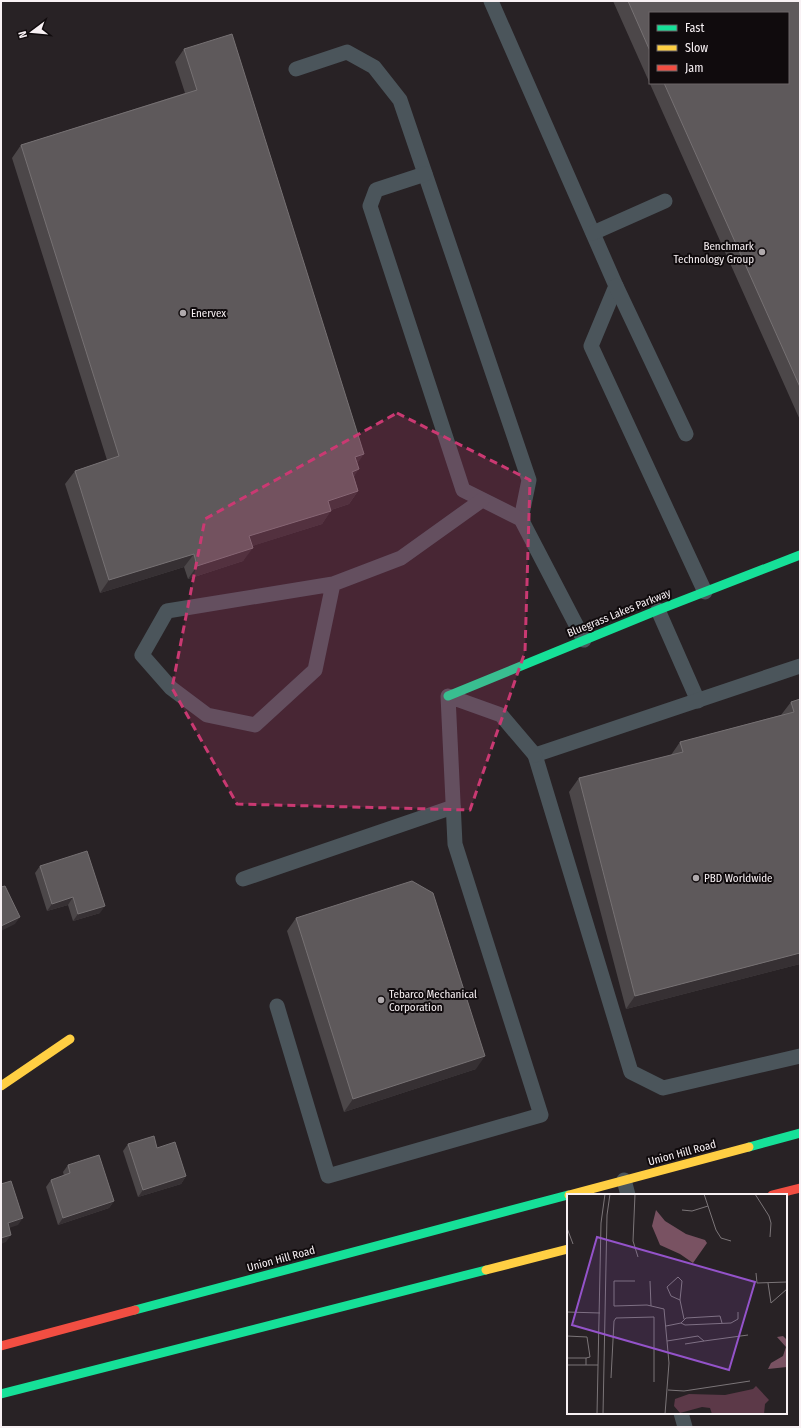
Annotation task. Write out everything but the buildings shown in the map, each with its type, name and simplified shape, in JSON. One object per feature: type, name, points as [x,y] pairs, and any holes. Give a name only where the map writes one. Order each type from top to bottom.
[{"type":"street","name":"Bluegrass Lakes Parkway","points":[[448,696],[658,610],[800,555]]},
{"type":"street","points":[[1,1086],[70,1039]]},
{"type":"street","name":"Union Hill Road","points":[[573,1194],[800,1133]]},
{"type":"street","points":[[776,1194],[800,1188]]},
{"type":"street","name":"Union Hill Road","points":[[1,1346],[567,1196]]},
{"type":"street","points":[[1,1394],[567,1249]]},
{"type":"lane","points":[[491,1],[616,286],[686,434]]},
{"type":"lane","points":[[296,69],[347,52],[374,67],[400,100],[529,480],[521,519]]},
{"type":"lane","points":[[425,174],[376,190],[370,206],[462,490],[521,519],[584,640]]},
{"type":"lane","points":[[593,233],[665,201]]},
{"type":"lane","points":[[616,286],[591,346],[705,592]]},
{"type":"lane","points":[[333,584],[315,670],[255,725],[207,715],[171,688],[142,655],[167,611],[333,584],[401,558],[482,500]]},
{"type":"lane","points":[[658,610],[698,701]]},
{"type":"lane","points":[[535,755],[800,666]]},
{"type":"lane","points":[[278,1006],[328,1176],[541,1115],[455,844],[448,696],[501,716],[535,755],[631,1072],[663,1088],[800,1056]]},
{"type":"lane","points":[[243,879],[453,806]]},
{"type":"lane","points":[[624,1180],[628,1194]]},
{"type":"lane","points":[[681,1414],[685,1427]]},
{"type":"highlighted area","points":[[397,413],[530,480],[525,652],[470,810],[237,804],[172,688],[205,519]]},
{"type":"traffic: fast","points":[[448,696],[658,610],[800,555]]},
{"type":"traffic: fast","points":[[749,1147],[800,1133]]},
{"type":"traffic: fast","points":[[135,1310],[567,1195]]},
{"type":"traffic: fast","points":[[1,1394],[486,1270]]},
{"type":"traffic: slow","points":[[1,1086],[70,1039]]},
{"type":"traffic: slow","points":[[573,1194],[749,1147]]},
{"type":"traffic: slow","points":[[486,1270],[567,1249]]},
{"type":"traffic: jam","points":[[776,1194],[800,1188]]},
{"type":"traffic: jam","points":[[1,1346],[135,1310]]},
{"type":"place","name":"Benchmark Technology Group","points":[[762,252]]},
{"type":"place","name":"Enervex","points":[[183,313]]},
{"type":"place","name":"PBD Worldwide","points":[[696,878]]},
{"type":"place","name":"Tebarco Mechanical Corporation","points":[[381,1000]]}]
